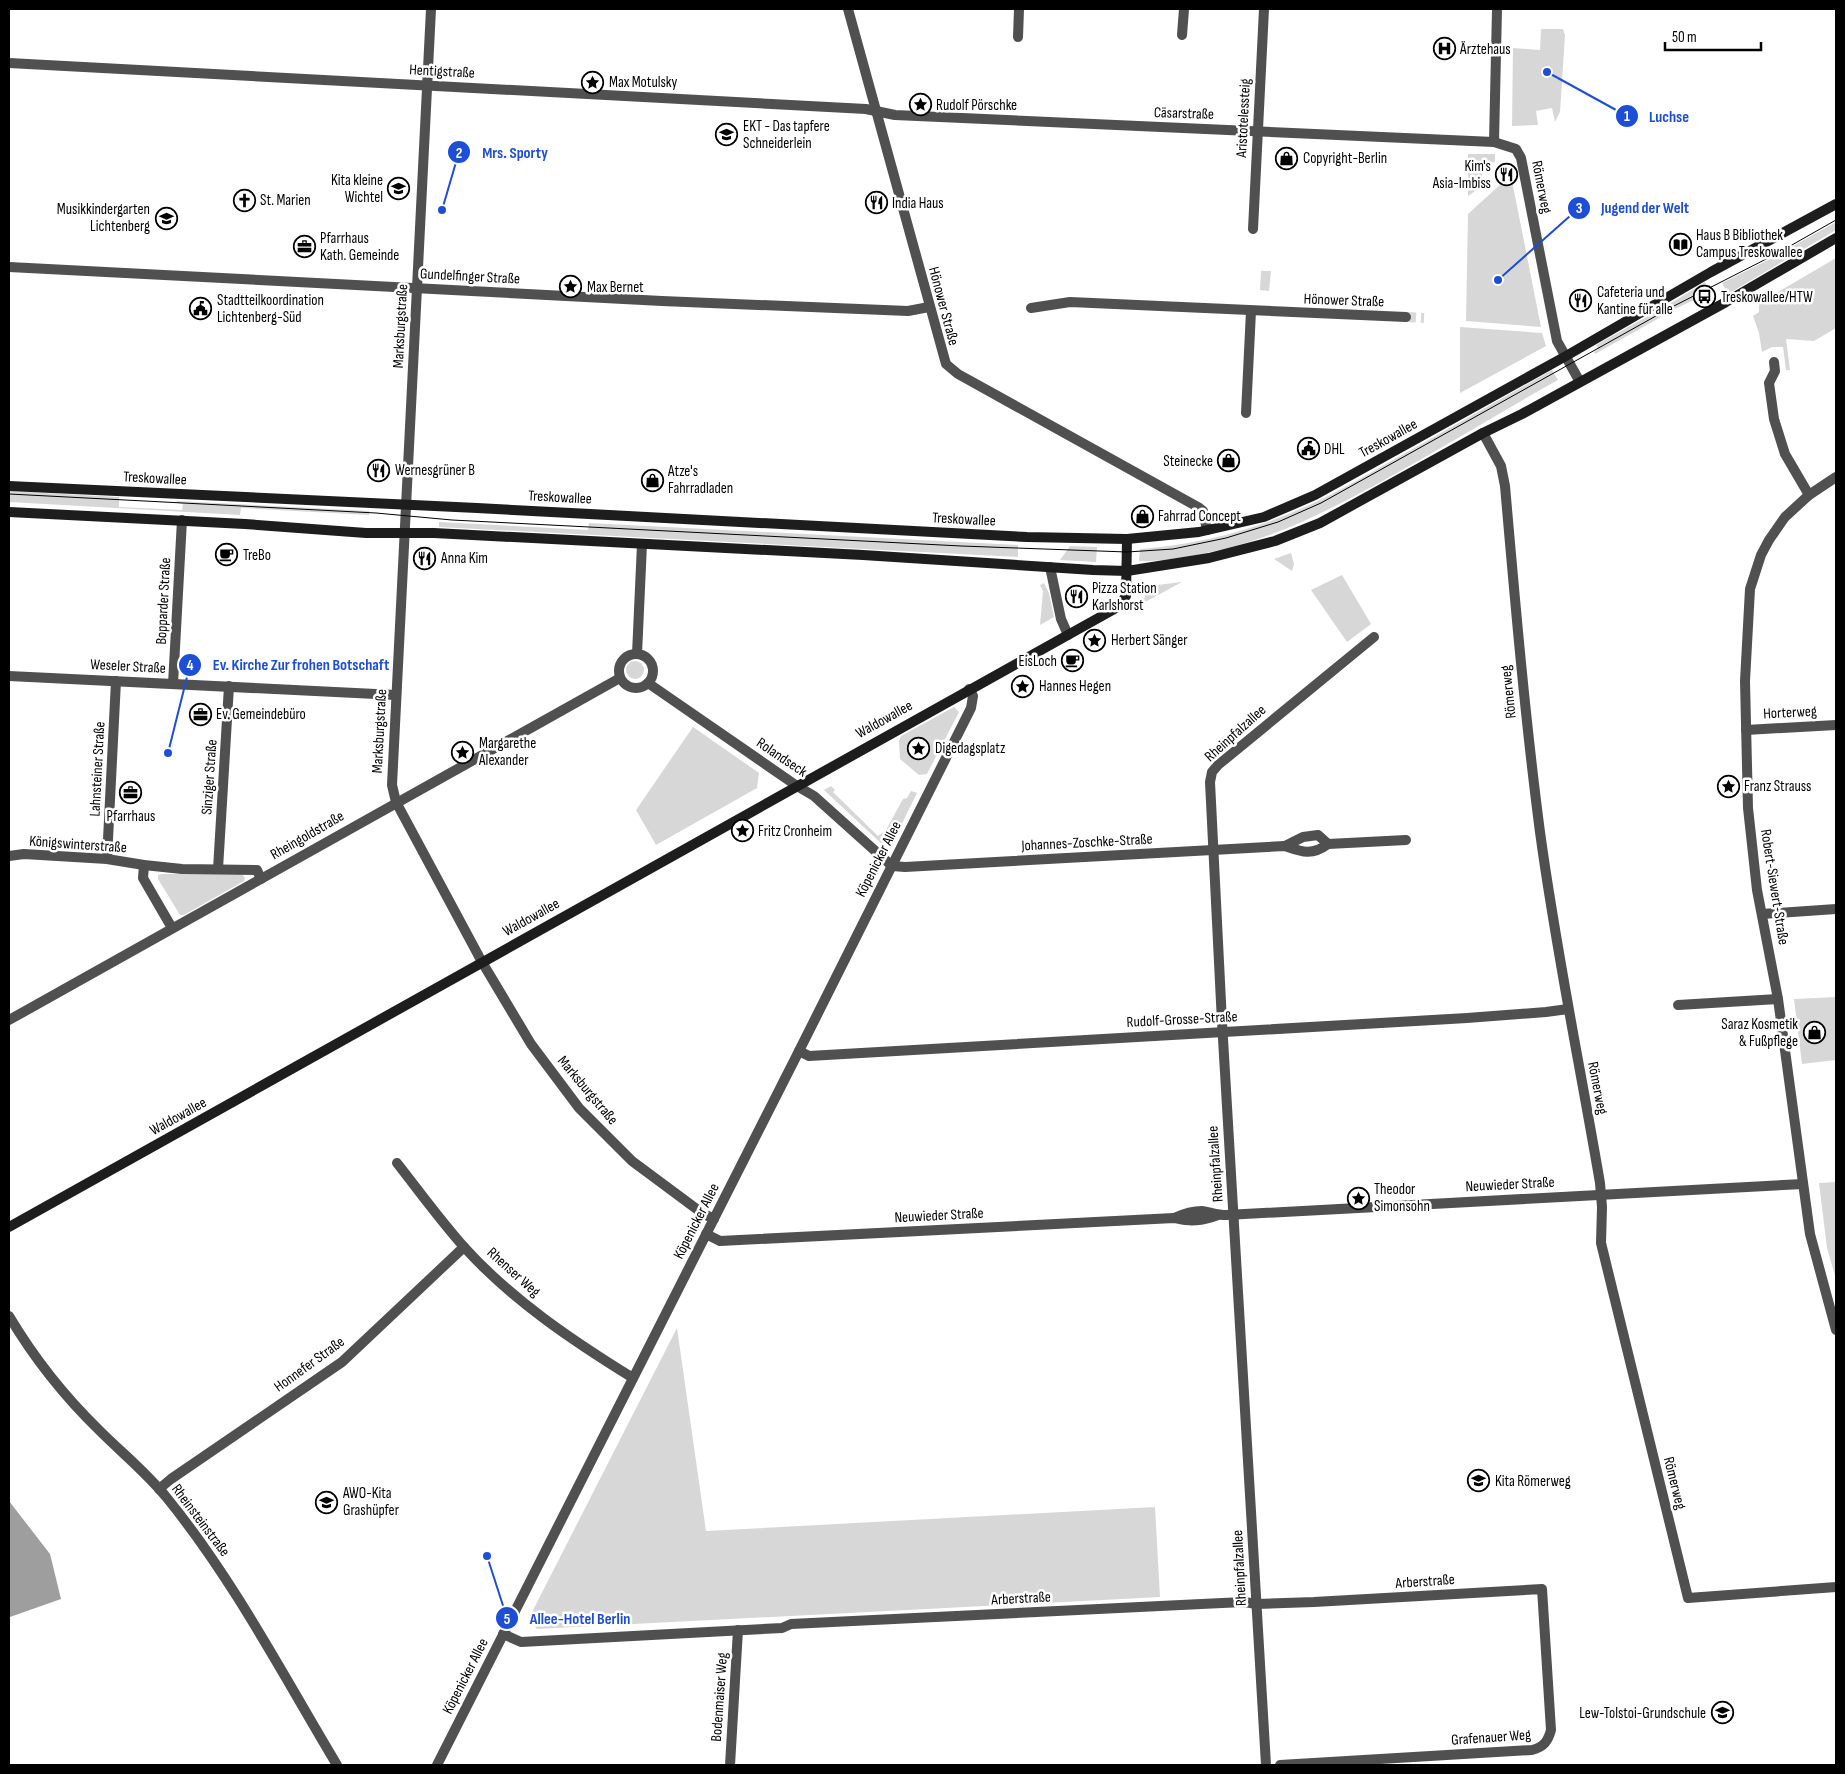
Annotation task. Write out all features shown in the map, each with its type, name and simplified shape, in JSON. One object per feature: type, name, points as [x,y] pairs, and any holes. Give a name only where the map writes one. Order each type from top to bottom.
[{"type":"main road","name":"Treskowallee","points":[[9,486],[953,534],[1127,540],[1207,530],[1264,516],[1302,502],[1566,356],[1711,272],[1836,204]]},
{"type":"main road","points":[[9,512],[1127,571],[1209,558],[1259,546],[1320,523],[1726,302],[1836,238]]},
{"type":"main road","name":"Waldowallee","points":[[9,1227],[1118,607],[1126,596],[1127,540]]},
{"type":"street","name":"Marksburgstraße","points":[[431,9],[392,784],[396,802],[482,962],[531,1044],[580,1108],[637,1166],[702,1213],[714,1219]]},
{"type":"street","name":"Hönower Straße","points":[[848,9],[933,323],[948,368],[1198,507],[1203,511],[1207,530]]},
{"type":"street","points":[[1018,37],[1020,9]]},
{"type":"street","points":[[1182,35],[1184,9]]},
{"type":"street","name":"Aristotelessteig","points":[[1253,229],[1264,9]]},
{"type":"street","points":[[1494,142],[1497,9]]},
{"type":"street","name":"Hentigstraße","points":[[9,63],[874,110]]},
{"type":"street","name":"Cäsarstraße","points":[[874,110],[896,116],[1494,142]]},
{"type":"street","name":"Römerweg","points":[[1494,142],[1516,149],[1521,158],[1554,330],[1557,341],[1580,382]]},
{"type":"street","name":"Gundelfinger Straße","points":[[9,267],[662,301],[908,311],[929,307]]},
{"type":"street","name":"Hönower Straße","points":[[1031,308],[1070,302],[1406,317]]},
{"type":"street","points":[[1246,413],[1251,311]]},
{"type":"street","points":[[1774,362],[1775,371],[1769,383],[1774,419],[1785,454],[1809,495]]},
{"type":"street","name":"Römerweg","points":[[1483,433],[1501,466],[1505,486],[1520,661],[1543,854],[1601,1195],[1601,1243],[1688,1598],[1836,1587]]},
{"type":"street","name":"Robert-Siewert-Straße","points":[[1836,477],[1809,495],[1785,517],[1766,546],[1754,574],[1750,591],[1746,631],[1745,681],[1751,842],[1778,999],[1813,1249],[1836,1330]]},
{"type":"street","name":"Bopparder Straße","points":[[173,684],[182,520]]},
{"type":"street","points":[[637,654],[642,544]]},
{"type":"street","points":[[1050,567],[1061,619],[1068,635]]},
{"type":"street","name":"Rheinpfalzallee","points":[[1266,1765],[1222,1032],[1210,782],[1212,772],[1218,765],[1374,637]]},
{"type":"street","points":[[637,654],[644,656],[651,663],[653,673],[648,683],[639,688],[633,688],[620,678],[619,668],[628,655],[637,654]]},
{"type":"street","name":"Weseler Straße","points":[[9,676],[396,695]]},
{"type":"street","name":"Rheingoldstraße","points":[[9,1020],[620,678]]},
{"type":"street","name":"Lahnsteiner Straße","points":[[107,859],[116,681]]},
{"type":"street","name":"Rolandseck","points":[[648,683],[814,796],[892,866]]},
{"type":"street","name":"Sinziger Straße","points":[[218,869],[229,686]]},
{"type":"street","name":"Köpenicker Allee","points":[[437,1765],[973,704],[973,696],[969,689]]},
{"type":"street","name":"Horterweg","points":[[1746,730],[1836,725]]},
{"type":"street","name":"Johannes-Zoschke-Straße","points":[[1285,846],[1303,837],[1318,836],[1328,844]]},
{"type":"street","name":"Johannes-Zoschke-Straße","points":[[892,866],[905,867],[1285,846],[1303,852],[1310,852],[1318,851],[1328,844],[1406,840]]},
{"type":"street","name":"Königswinterstraße","points":[[9,856],[24,854],[107,859],[182,869],[257,870],[261,879]]},
{"type":"street","name":"Königswinterstraße","points":[[144,865],[143,878],[172,928]]},
{"type":"street","points":[[1762,914],[1836,909]]},
{"type":"street","points":[[1678,1005],[1778,999]]},
{"type":"street","name":"Rudolf-Grosse-Straße","points":[[799,1051],[809,1056],[1467,1018],[1568,1009]]},
{"type":"street","name":"Rhenser Weg","points":[[397,1163],[464,1247],[503,1284],[577,1343],[633,1378]]},
{"type":"street","name":"Neuwieder Straße","points":[[706,1234],[720,1241],[1174,1218],[1188,1222],[1204,1220],[1218,1215],[1234,1214],[1803,1184]]},
{"type":"street","name":"Honnefer Straße","points":[[159,1489],[170,1479],[342,1362],[464,1247]]},
{"type":"street","name":"Rheinsteinstraße","points":[[9,1316],[24,1342],[65,1395],[159,1489],[196,1536],[225,1577],[337,1765]]},
{"type":"street","name":"Arberstraße","points":[[504,1634],[521,1642],[782,1628],[791,1624],[1244,1602],[1256,1604],[1542,1589]]},
{"type":"street","name":"Grafenauer Weg","points":[[1280,1765],[1540,1748],[1546,1743],[1551,1730],[1542,1589]]},
{"type":"street","name":"Bodenmaiser Weg","points":[[730,1765],[738,1630]]},
{"type":"shaded area","points":[[1541,29],[1563,29],[1565,35],[1560,112],[1555,122],[1552,108],[1536,111],[1538,125],[1512,126],[1513,48],[1540,50]]},
{"type":"shaded area","points":[[1468,154],[1495,154],[1495,162],[1482,163],[1482,186],[1468,196]]},
{"type":"shaded area","points":[[1512,181],[1541,327],[1466,321],[1468,214],[1503,182]]},
{"type":"shaded area","points":[[1836,222],[1836,230],[1728,294],[1722,283]]},
{"type":"shaded area","points":[[1836,258],[1836,328],[1814,341],[1786,339],[1790,370],[1786,370],[1783,347],[1772,347],[1762,352],[1759,333],[1753,316],[1759,312],[1759,303]]},
{"type":"shaded area","points":[[1261,271],[1271,271],[1269,291],[1260,290]]},
{"type":"shaded area","points":[[1705,282],[1707,287],[1710,285],[1713,291],[1677,308],[1595,354],[1594,352],[1598,349],[1596,345]]},
{"type":"shaded area","points":[[1460,327],[1542,333],[1546,346],[1460,393]]},
{"type":"shaded area","points":[[1552,370],[1558,380],[1404,469],[1304,521],[1225,549],[1175,558],[1139,561],[1140,549],[1189,543],[1237,532],[1306,507],[1349,485]]},
{"type":"shaded area","points":[[9,491],[119,497],[119,507],[182,510],[183,504],[176,503],[177,501],[369,511],[369,515],[241,508],[240,515],[9,502]]},
{"type":"shaded area","points":[[439,522],[588,530],[589,523],[1018,545],[1018,557],[439,527]]},
{"type":"shaded area","points":[[1070,546],[1097,547],[1096,562],[1060,560]]},
{"type":"shaded area","points":[[1291,553],[1294,564],[1292,571],[1274,559]]},
{"type":"shaded area","points":[[1342,575],[1371,624],[1347,642],[1311,590]]},
{"type":"shaded area","points":[[1182,582],[1144,601],[1146,589],[1149,586]]},
{"type":"shaded area","points":[[1044,583],[1049,593],[1054,617],[1040,625],[1043,591],[1040,585]]},
{"type":"shaded area","points":[[635,661],[641,664],[644,670],[641,676],[635,679],[629,676],[626,670],[629,664]]},
{"type":"shaded area","name":"Digedagsplatz","points":[[954,707],[959,712],[927,774],[919,775],[900,759],[899,741],[901,736]]},
{"type":"shaded area","points":[[693,727],[759,773],[757,788],[656,845],[636,810]]},
{"type":"shaded area","points":[[831,786],[835,790],[833,792],[878,836],[883,832],[894,841],[890,846],[884,846],[824,790]]},
{"type":"shaded area","points":[[911,791],[917,793],[895,838],[886,830],[903,799],[907,798]]},
{"type":"shaded area","points":[[242,874],[245,878],[244,881],[184,915],[180,915],[158,879],[158,875]]},
{"type":"shaded area","points":[[1836,997],[1836,1060],[1802,1064],[1794,999]]},
{"type":"shaded area","points":[[1836,1182],[1836,1279],[1827,1248],[1819,1183]]},
{"type":"shaded area","points":[[677,1328],[706,1531],[1155,1507],[1160,1597],[537,1629],[529,1618]]},
{"type":"shaded area","points":[[9,1501],[50,1554],[61,1599],[10,1617],[9,1616]]},
{"type":"tunnel","points":[[1406,317],[1424,318]]},
{"type":"tram line","points":[[9,494],[376,513],[452,520],[961,546],[1127,552],[1173,549],[1226,538],[1278,522],[1321,503],[1672,307],[1776,254],[1836,220]]},
{"type":"place","name":"Ärztehaus","points":[[1444,49]]},
{"type":"place","name":"Luchse","points":[[1547,72]]},
{"type":"place","name":"Max Motulsky","points":[[593,82]]},
{"type":"place","name":"Rudolf Pörschke","points":[[920,105]]},
{"type":"place","name":"EKT - Das tapfere Schneiderlein","points":[[727,135]]},
{"type":"place","name":"Copyright-Berlin","points":[[1287,158]]},
{"type":"place","name":"Kim's Asia-Imbiss","points":[[1507,175]]},
{"type":"place","name":"Kita kleine Wichtel","points":[[399,189]]},
{"type":"place","name":"St. Marien","points":[[244,200]]},
{"type":"place","name":"India Haus","points":[[876,203]]},
{"type":"place","name":"Mrs. Sporty","points":[[442,210]]},
{"type":"place","name":"Musikkindergarten Lichtenberg","points":[[166,218]]},
{"type":"place","name":"Haus B Bibliothek Campus Treskowallee","points":[[1680,244]]},
{"type":"place","name":"Pfarrhaus Kath. Gemeinde","points":[[304,247]]},
{"type":"place","name":"Jugend der Welt","points":[[1498,280]]},
{"type":"place","name":"Max Bernet","points":[[571,287]]},
{"type":"place","name":"Treskowallee/HTW","points":[[1705,297]]},
{"type":"place","name":"Cafeteria und Kantine für alle","points":[[1581,301]]},
{"type":"place","name":"Stadtteilkoordination Lichtenberg-Süd","points":[[201,309]]},
{"type":"place","name":"DHL","points":[[1308,449]]},
{"type":"place","name":"Steinecke","points":[[1229,461]]},
{"type":"place","name":"Wernesgrüner B","points":[[379,470]]},
{"type":"place","name":"Atze's Fahrradladen","points":[[652,480]]},
{"type":"place","name":"Fahrrad Concept","points":[[1142,516]]},
{"type":"place","name":"TreBo","points":[[227,555]]},
{"type":"place","name":"Anna Kim","points":[[425,558]]},
{"type":"place","name":"Pizza Station Karlshorst","points":[[1076,597]]},
{"type":"place","name":"Herbert Sänger","points":[[1095,640]]},
{"type":"place","name":"EisLoch","points":[[1073,661]]},
{"type":"place","name":"Hannes Hegen","points":[[1023,686]]},
{"type":"place","name":"Ev. Gemeindebüro","points":[[200,714]]},
{"type":"place","name":"Digedagsplatz","points":[[919,748]]},
{"type":"place","name":"Margarethe Alexander","points":[[463,752]]},
{"type":"place","name":"Ev. Kirche Zur frohen Botschaft","points":[[168,753]]},
{"type":"place","name":"Franz Strauss","points":[[1728,786]]},
{"type":"place","name":"Pfarrhaus","points":[[131,793]]},
{"type":"place","name":"Fritz Cronheim","points":[[742,831]]},
{"type":"place","name":"Saraz Kosmetik & Fußpflege","points":[[1814,1033]]},
{"type":"place","name":"Theodor Simonsohn","points":[[1358,1198]]},
{"type":"place","name":"Kita Römerweg","points":[[1479,1481]]},
{"type":"place","name":"AWO-Kita Grashüpfer","points":[[327,1502]]},
{"type":"place","name":"Allee-Hotel Berlin","points":[[487,1556]]},
{"type":"place","name":"Lew-Tolstoi-Grundschule","points":[[1722,1713]]}]
